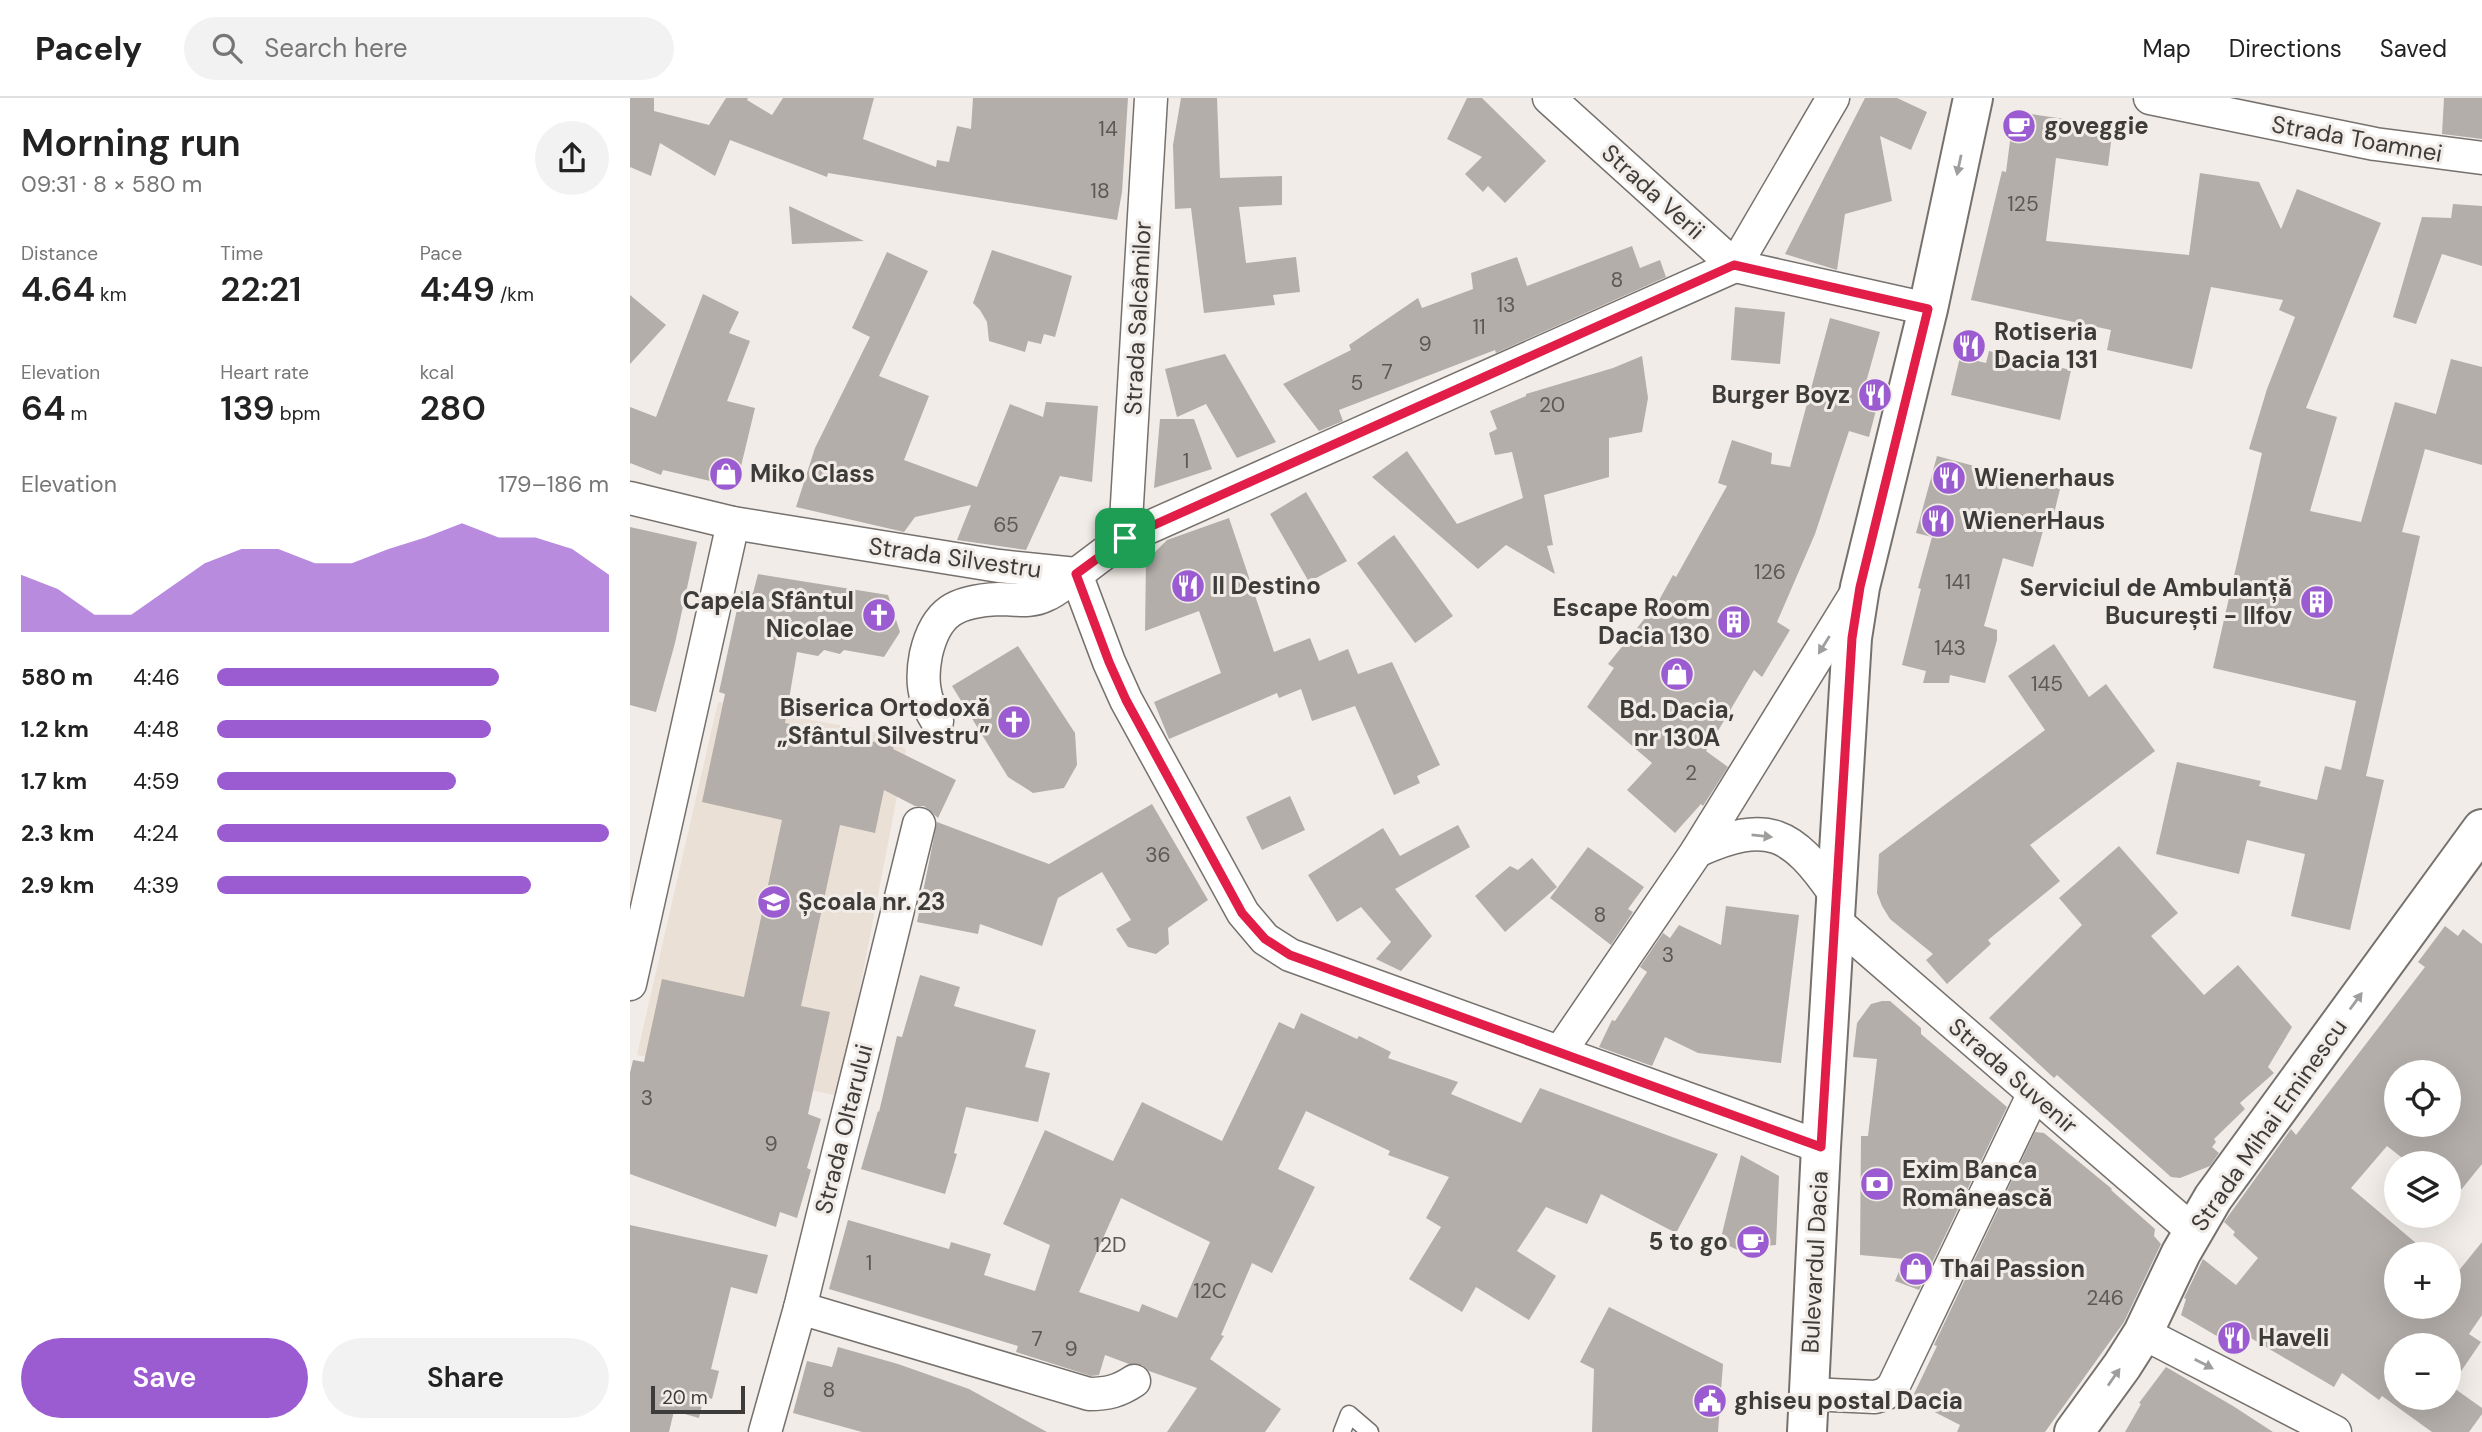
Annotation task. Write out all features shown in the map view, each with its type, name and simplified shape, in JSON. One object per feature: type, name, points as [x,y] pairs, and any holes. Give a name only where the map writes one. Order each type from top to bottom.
[{"type":"main road","name":"Bulevardul Dacia","points":[[1807,1432],[1850,666],[1860,587],[1928,309],[1973,98]]},
{"type":"main road","name":"Strada Mihai Eminescu","points":[[2074,1432],[2143,1333],[2193,1231],[2239,1162],[2482,829]]},
{"type":"street","name":"Strada Salcâmilor","points":[[1125,538],[1151,98]]},
{"type":"street","name":"Strada Verii","points":[[1549,98],[1734,265],[1928,309]]},
{"type":"street","points":[[937,721],[924,693],[923,673],[931,636],[945,612],[965,604],[998,599],[1025,601],[1049,594],[1125,538],[1734,265],[1833,98]]},
{"type":"street","name":"Strada Toamnei","points":[[2150,98],[2375,144],[2482,158]]},
{"type":"street","name":"Strada Silvestru","points":[[630,498],[733,523],[985,564],[1076,574],[1126,700],[1242,913],[1265,939],[1290,955],[1821,1147]]},
{"type":"street","points":[[630,984],[733,523]]},
{"type":"street","points":[[1560,1052],[1697,850],[1860,587]]},
{"type":"street","name":"Strada Oltarului","points":[[765,1432],[800,1308],[919,824]]},
{"type":"street","name":"Strada Suvenir","points":[[1697,850],[1745,834],[1768,835],[1788,842],[1804,853],[1835,907],[2034,1093],[2193,1231]]},
{"type":"street","points":[[1809,1394],[1875,1396],[1885,1394],[1893,1387],[2034,1093]]},
{"type":"street","points":[[800,1308],[1089,1394],[1106,1394],[1120,1390],[1134,1381]]},
{"type":"street","points":[[2143,1333],[2335,1432]]},
{"type":"lane","points":[[1342,1432],[1349,1414],[1370,1432]]},
{"type":"shaded area","name":"Școala nr. 23","points":[[718,702],[891,735],[906,750],[839,1096],[637,1055]]},
{"type":"building","points":[[630,98],[654,98],[654,111],[709,125],[726,98],[748,98],[747,100],[772,115],[783,98],[874,98],[863,139],[936,167],[937,160],[949,162],[957,126],[971,129],[973,98],[1128,98],[1122,192],[1117,220],[828,173],[827,177],[730,140],[715,176],[660,143],[651,176],[630,167]]},
{"type":"building","points":[[1181,98],[1217,98],[1220,178],[1282,176],[1282,205],[1239,207],[1246,263],[1296,257],[1300,292],[1273,295],[1275,305],[1204,313],[1191,208],[1175,209],[1173,145]]},
{"type":"building","points":[[1467,98],[1482,98],[1546,161],[1505,203],[1488,186],[1483,192],[1465,174],[1482,157],[1447,139]]},
{"type":"building","points":[[1865,98],[1897,98],[1927,112],[1911,150],[1880,136],[1892,201],[1845,214],[1837,270],[1785,254]]},
{"type":"building","points":[[2444,98],[2482,98],[2482,139],[2442,134]]},
{"type":"building","points":[[2023,113],[2113,126],[2108,166],[2056,158],[2046,241],[2189,255],[2200,173],[2259,182],[2281,229],[2297,189],[2381,223],[2306,408],[2337,417],[2310,511],[2361,522],[2395,402],[2436,414],[2451,359],[2482,367],[2482,465],[2425,449],[2402,532],[2420,536],[2366,776],[2384,780],[2350,930],[2291,916],[2305,854],[2247,840],[2239,874],[2156,854],[2177,762],[2261,781],[2259,786],[2317,800],[2325,766],[2341,770],[2356,701],[2213,668],[2262,453],[2249,449],[2267,389],[2295,317],[2279,310],[2283,300],[2211,287],[2192,369],[2107,350],[2111,330],[1971,300],[2002,171],[2006,172],[2013,118]]},
{"type":"building","points":[[2453,204],[2482,206],[2482,266],[2442,254],[2416,324],[2393,317],[2422,217],[2451,218]]},
{"type":"building","points":[[789,206],[864,241],[792,244]]},
{"type":"building","points":[[1632,246],[1640,268],[1660,260],[1666,277],[1496,353],[1495,350],[1339,410],[1343,421],[1319,431],[1283,384],[1351,350],[1349,345],[1418,298],[1422,308],[1473,289],[1471,273],[1517,257],[1527,286]]},
{"type":"building","points":[[992,250],[1072,276],[1055,337],[1044,334],[1041,344],[1028,341],[1025,352],[989,341],[987,322],[973,303]]},
{"type":"building","points":[[887,252],[928,271],[879,376],[929,396],[904,460],[977,487],[1010,404],[1043,417],[1046,402],[1098,406],[1092,482],[1060,476],[1026,550],[957,540],[971,505],[915,517],[904,532],[796,507],[815,448],[870,337],[852,328]]},
{"type":"building","points":[[703,294],[739,312],[729,333],[750,341],[727,401],[755,408],[736,487],[663,470],[661,475],[630,463],[630,407],[656,417]]},
{"type":"building","points":[[630,295],[666,325],[630,364]]},
{"type":"building","points":[[1735,307],[1785,312],[1780,364],[1731,360]]},
{"type":"building","points":[[1830,318],[1880,332],[1865,386],[1881,391],[1869,437],[1849,431],[1815,534],[1777,622],[1790,630],[1762,677],[1754,670],[1706,751],[1728,767],[1703,806],[1701,804],[1675,833],[1627,790],[1652,763],[1587,707],[1614,668],[1608,664],[1658,602],[1673,575],[1676,577],[1727,486],[1718,483],[1732,440],[1772,453],[1771,464],[1790,467]]},
{"type":"building","points":[[1989,351],[2071,370],[2060,420],[1951,395],[1960,357],[1986,363]]},
{"type":"building","points":[[1225,354],[1276,442],[1237,458],[1206,404],[1177,417],[1165,369]]},
{"type":"building","points":[[1642,356],[1648,398],[1642,432],[1609,438],[1609,477],[1544,495],[1553,545],[1547,546],[1555,574],[1506,545],[1478,569],[1372,477],[1407,451],[1457,524],[1523,498],[1512,452],[1495,455],[1489,433],[1497,429],[1490,411],[1526,394],[1613,368]]},
{"type":"building","points":[[1160,419],[1194,419],[1212,469],[1154,488]]},
{"type":"building","points":[[1937,456],[2060,489],[2052,522],[2046,520],[2033,567],[2003,558],[1984,626],[1997,630],[1997,640],[1985,683],[1950,675],[1949,683],[1923,683],[1926,671],[1902,665],[1932,537],[1916,533]]},
{"type":"building","points":[[1306,492],[1347,561],[1309,582],[1270,514]]},
{"type":"building","points":[[1229,518],[1274,652],[1310,638],[1319,661],[1348,649],[1358,674],[1392,662],[1440,765],[1417,776],[1420,783],[1394,795],[1355,706],[1312,721],[1301,689],[1279,698],[1277,693],[1169,739],[1154,702],[1221,673],[1199,611],[1145,631],[1146,561],[1167,540]]},
{"type":"building","points":[[630,527],[697,542],[675,643],[656,712],[630,705]]},
{"type":"building","points":[[1394,535],[1453,616],[1415,643],[1357,563]]},
{"type":"building","points":[[758,574],[888,595],[900,632],[884,657],[844,650],[840,654],[824,650],[818,656],[797,652],[785,723],[894,746],[893,749],[956,780],[938,818],[924,806],[915,806],[884,790],[875,833],[840,825],[801,1006],[830,1012],[808,1114],[821,1119],[807,1168],[811,1170],[797,1218],[780,1212],[776,1227],[630,1174],[630,1073],[633,1060],[644,1062],[662,979],[744,997],[782,820],[702,802],[725,694],[719,692],[741,591],[753,593]]},
{"type":"building","points":[[2054,644],[2089,697],[2106,684],[2155,751],[2030,845],[2060,881],[1988,940],[1991,944],[1947,984],[1926,960],[1933,954],[1890,919],[1882,906],[1877,893],[1879,854],[2045,730],[2008,676]]},
{"type":"building","points":[[1018,646],[1075,733],[1077,765],[1064,788],[1033,793],[1008,777],[952,686]]},
{"type":"building","points":[[1290,796],[1305,830],[1262,850],[1246,817]]},
{"type":"building","points":[[1152,804],[1208,900],[1168,928],[1169,944],[1156,954],[1128,947],[1116,929],[1131,920],[1102,872],[1058,898],[1042,946],[980,924],[978,934],[917,922],[937,822],[1049,864]]},
{"type":"building","points":[[1458,825],[1470,847],[1395,889],[1432,936],[1401,971],[1376,959],[1391,942],[1361,907],[1337,922],[1308,875],[1383,828],[1400,856]]},
{"type":"building","points":[[2119,846],[2178,913],[2151,936],[2204,995],[2238,965],[2292,1027],[2268,1067],[2274,1073],[2240,1103],[2245,1109],[2214,1139],[2216,1142],[2212,1147],[2219,1153],[2210,1166],[2180,1178],[2171,1177],[2057,1075],[2054,1078],[1989,1018],[2082,925],[2059,898]]},
{"type":"building","points":[[1588,847],[1644,887],[1628,909],[1633,912],[1611,945],[1550,898]]},
{"type":"building","points":[[1532,858],[1557,887],[1505,932],[1475,896],[1510,866],[1518,870]]},
{"type":"building","points":[[1726,906],[1799,915],[1781,1063],[1698,1053],[1665,1037],[1652,1066],[1599,1047],[1612,1020],[1615,1021],[1647,972],[1640,967],[1663,933],[1670,938],[1679,925],[1721,945]]},
{"type":"building","points":[[2445,926],[2458,936],[2463,929],[2482,944],[2482,1164],[2461,1190],[2461,1151],[2393,1151],[2387,1146],[2351,1188],[2384,1216],[2384,1228],[2398,1228],[2415,1242],[2384,1242],[2384,1319],[2461,1319],[2461,1268],[2482,1242],[2482,1315],[2469,1334],[2481,1342],[2461,1371],[2461,1333],[2384,1333],[2384,1397],[2382,1396],[2379,1400],[2342,1373],[2334,1387],[2249,1337],[2239,1349],[2181,1315],[2186,1299],[2184,1298],[2203,1259],[2236,1285],[2258,1258],[2233,1235],[2235,1232],[2224,1222],[2291,1129],[2296,1135],[2425,967],[2418,962]]},
{"type":"building","points":[[920,975],[960,987],[954,1006],[1036,1030],[1025,1067],[1050,1073],[1038,1122],[966,1107],[954,1153],[957,1154],[945,1194],[861,1169],[879,1112],[897,1036],[902,1037]]},
{"type":"building","points":[[1890,1001],[1921,1028],[1921,1034],[2007,1107],[1919,1290],[1895,1281],[1904,1259],[1860,1255],[1861,1136],[1868,1136],[1877,1059],[1853,1057],[1857,1023],[1871,1004]]},
{"type":"building","points":[[1301,1013],[1357,1039],[1359,1036],[1391,1052],[1388,1058],[1458,1082],[1451,1094],[1521,1123],[1540,1088],[1718,1154],[1676,1233],[1601,1194],[1587,1224],[1546,1207],[1517,1251],[1556,1276],[1529,1320],[1476,1287],[1462,1312],[1409,1279],[1441,1227],[1426,1218],[1449,1177],[1388,1155],[1390,1151],[1306,1111],[1278,1169],[1315,1187],[1272,1273],[1252,1263],[1221,1335],[1224,1336],[1210,1359],[1281,1409],[1265,1432],[1167,1432],[1197,1388],[1149,1371],[1142,1365],[1129,1364],[1105,1355],[1099,1375],[1091,1376],[1016,1352],[1018,1346],[829,1289],[848,1220],[949,1249],[951,1242],[991,1254],[984,1275],[1035,1291],[1050,1245],[1003,1224],[1045,1130],[1113,1161],[1142,1102],[1222,1141],[1279,1022],[1294,1029]],"holes":[[[1121,1198],[1210,1242],[1177,1318],[1142,1304],[1139,1312],[1079,1292]]]},
{"type":"building","points":[[2035,1132],[2044,1133],[2112,1189],[2155,1229],[2154,1236],[2161,1244],[2124,1322],[2045,1432],[1957,1432],[1960,1425],[1911,1400],[1937,1346],[1934,1345]]},
{"type":"building","points":[[1741,1155],[1779,1176],[1776,1245],[1765,1246],[1765,1251],[1738,1250],[1720,1242]]},
{"type":"building","points":[[630,1225],[768,1255],[757,1294],[731,1287],[711,1369],[719,1371],[712,1399],[704,1396],[699,1418],[674,1411],[669,1432],[630,1432]]},
{"type":"building","points":[[1609,1307],[1723,1364],[1718,1432],[1592,1432],[1594,1369],[1580,1362]]},
{"type":"building","points":[[838,1347],[898,1364],[969,1389],[1047,1432],[862,1432],[793,1413],[807,1361],[832,1367]]},
{"type":"building","points":[[2166,1367],[2273,1432],[2125,1432],[2141,1404],[2139,1403]]},
{"type":"building","points":[[2461,1393],[2482,1408],[2482,1414],[2469,1432],[2432,1432],[2401,1410],[2461,1410]]},
{"type":"place","name":"goveggie","points":[[2019,126]]},
{"type":"place","name":"Rotiseria Dacia 131","points":[[1969,346]]},
{"type":"place","name":"Burger Boyz","points":[[1875,395]]},
{"type":"place","name":"Miko Class","points":[[726,474]]},
{"type":"place","name":"Wienerhaus","points":[[1949,478]]},
{"type":"place","name":"WienerHaus","points":[[1938,521]]},
{"type":"place","name":"Il Destino","points":[[1188,586]]},
{"type":"place","name":"Serviciul de Ambulanță București - Ilfov","points":[[2317,602]]},
{"type":"place","name":"Capela Sfântul Nicolae","points":[[879,615]]},
{"type":"place","name":"Escape Room Dacia 130","points":[[1734,622]]},
{"type":"place","name":"Bd. Dacia, nr 130A","points":[[1677,674]]},
{"type":"place","name":"Biserica Ortodoxă „Sfântul Silvestru”","points":[[1014,722]]},
{"type":"place","name":"Școala nr. 23","points":[[774,902]]},
{"type":"place","name":"Exim Banca Românească","points":[[1877,1184]]},
{"type":"place","name":"5 to go","points":[[1753,1242]]},
{"type":"place","name":"Thai Passion","points":[[1916,1269]]},
{"type":"place","name":"Haveli","points":[[2234,1338]]},
{"type":"place","name":"ghiseu postal Dacia","points":[[1710,1401]]},
{"type":"route","points":[[1734,265],[1928,309],[1860,587],[1852,638],[1821,1147],[1290,955],[1265,939],[1242,913],[1126,700],[1076,574],[1125,538],[1646,307],[1734,265]]}]
